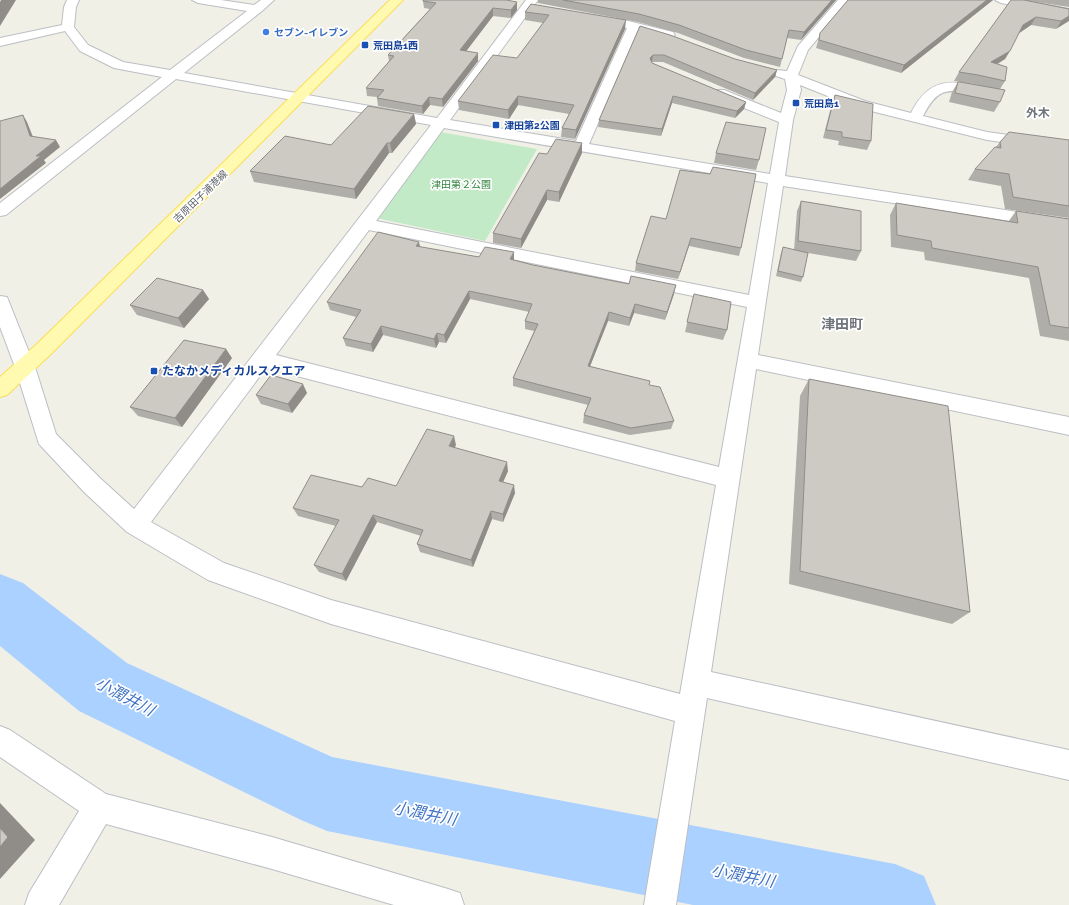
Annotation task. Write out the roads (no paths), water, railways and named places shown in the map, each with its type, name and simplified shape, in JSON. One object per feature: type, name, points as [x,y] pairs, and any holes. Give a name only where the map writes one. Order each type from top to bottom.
[{"type":"main road","name":"吉原田子浦港線","points":[[3,386],[25,368],[397,0]]},
{"type":"street","points":[[73,0],[70,7],[68,27],[84,48],[119,65],[173,76],[441,123],[777,180],[1069,225]]},
{"type":"street","points":[[198,0],[258,8]]},
{"type":"street","points":[[0,211],[268,0]]},
{"type":"street","points":[[660,905],[786,120],[794,90],[791,76],[802,50],[844,0]]},
{"type":"street","points":[[1001,0],[1069,13]]},
{"type":"street","points":[[513,4],[529,4],[542,10]]},
{"type":"street","points":[[135,525],[365,224],[529,4]]},
{"type":"street","points":[[611,22],[634,26],[680,39]]},
{"type":"street","points":[[580,146],[634,26]]},
{"type":"street","points":[[0,42],[68,27]]},
{"type":"street","points":[[769,70],[791,76],[860,104],[987,136],[1069,147]]},
{"type":"street","points":[[915,118],[921,104],[931,92],[942,86],[954,85],[996,95]]},
{"type":"street","points":[[707,88],[786,120]]},
{"type":"street","points":[[365,224],[757,303]]},
{"type":"street","points":[[0,302],[25,368],[47,438],[93,486],[135,525],[217,572],[331,612],[692,711]]},
{"type":"street","points":[[260,360],[729,479]]},
{"type":"street","points":[[748,360],[1069,426]]},
{"type":"street","points":[[696,682],[1069,765]]},
{"type":"street","points":[[0,740],[99,808],[272,853],[448,905]]},
{"type":"street","points":[[41,905],[99,808]]},
{"type":"waterway","name":"小潤井川","points":[[0,605],[103,687],[327,794],[895,905]]},
{"type":"place","name":"セブン-イレブン","points":[[266,32]]},
{"type":"place","name":"荒田島1西","points":[[365,45]]},
{"type":"place","name":"荒田島1","points":[[796,103]]},
{"type":"place","name":"津田第2公園","points":[[496,125]]},
{"type":"place","name":"たなかメディカルスクエア","points":[[154,371]]},
{"type":"district","name":"外木","points":[[1038,113]]},
{"type":"district","name":"津田町","points":[[842,324]]},
{"type":"park label","name":"津田第２公園","points":[[461,184]]}]
